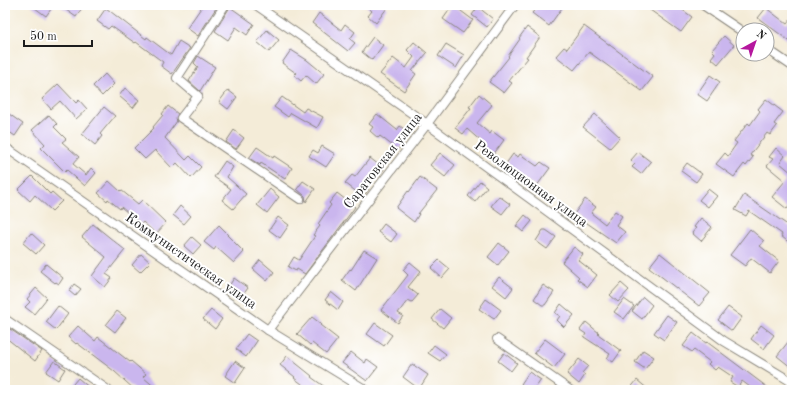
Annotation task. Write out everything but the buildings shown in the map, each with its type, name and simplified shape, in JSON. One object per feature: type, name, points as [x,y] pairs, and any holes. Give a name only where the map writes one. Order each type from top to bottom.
[{"type":"street","points":[[225,5],[177,78],[198,96],[182,118],[300,200]]},
{"type":"street","name":"Революционная улица","points":[[256,5],[428,124],[724,341],[792,382]]},
{"type":"street","name":"Саратовская улица","points":[[268,330],[428,124],[515,5]]},
{"type":"street","points":[[703,5],[735,27]]},
{"type":"street","points":[[775,54],[792,66]]},
{"type":"street","name":"Коммунистическая улица","points":[[5,147],[268,330],[366,390]]},
{"type":"street","points":[[5,319],[108,390]]},
{"type":"street","points":[[497,339],[570,390]]}]
